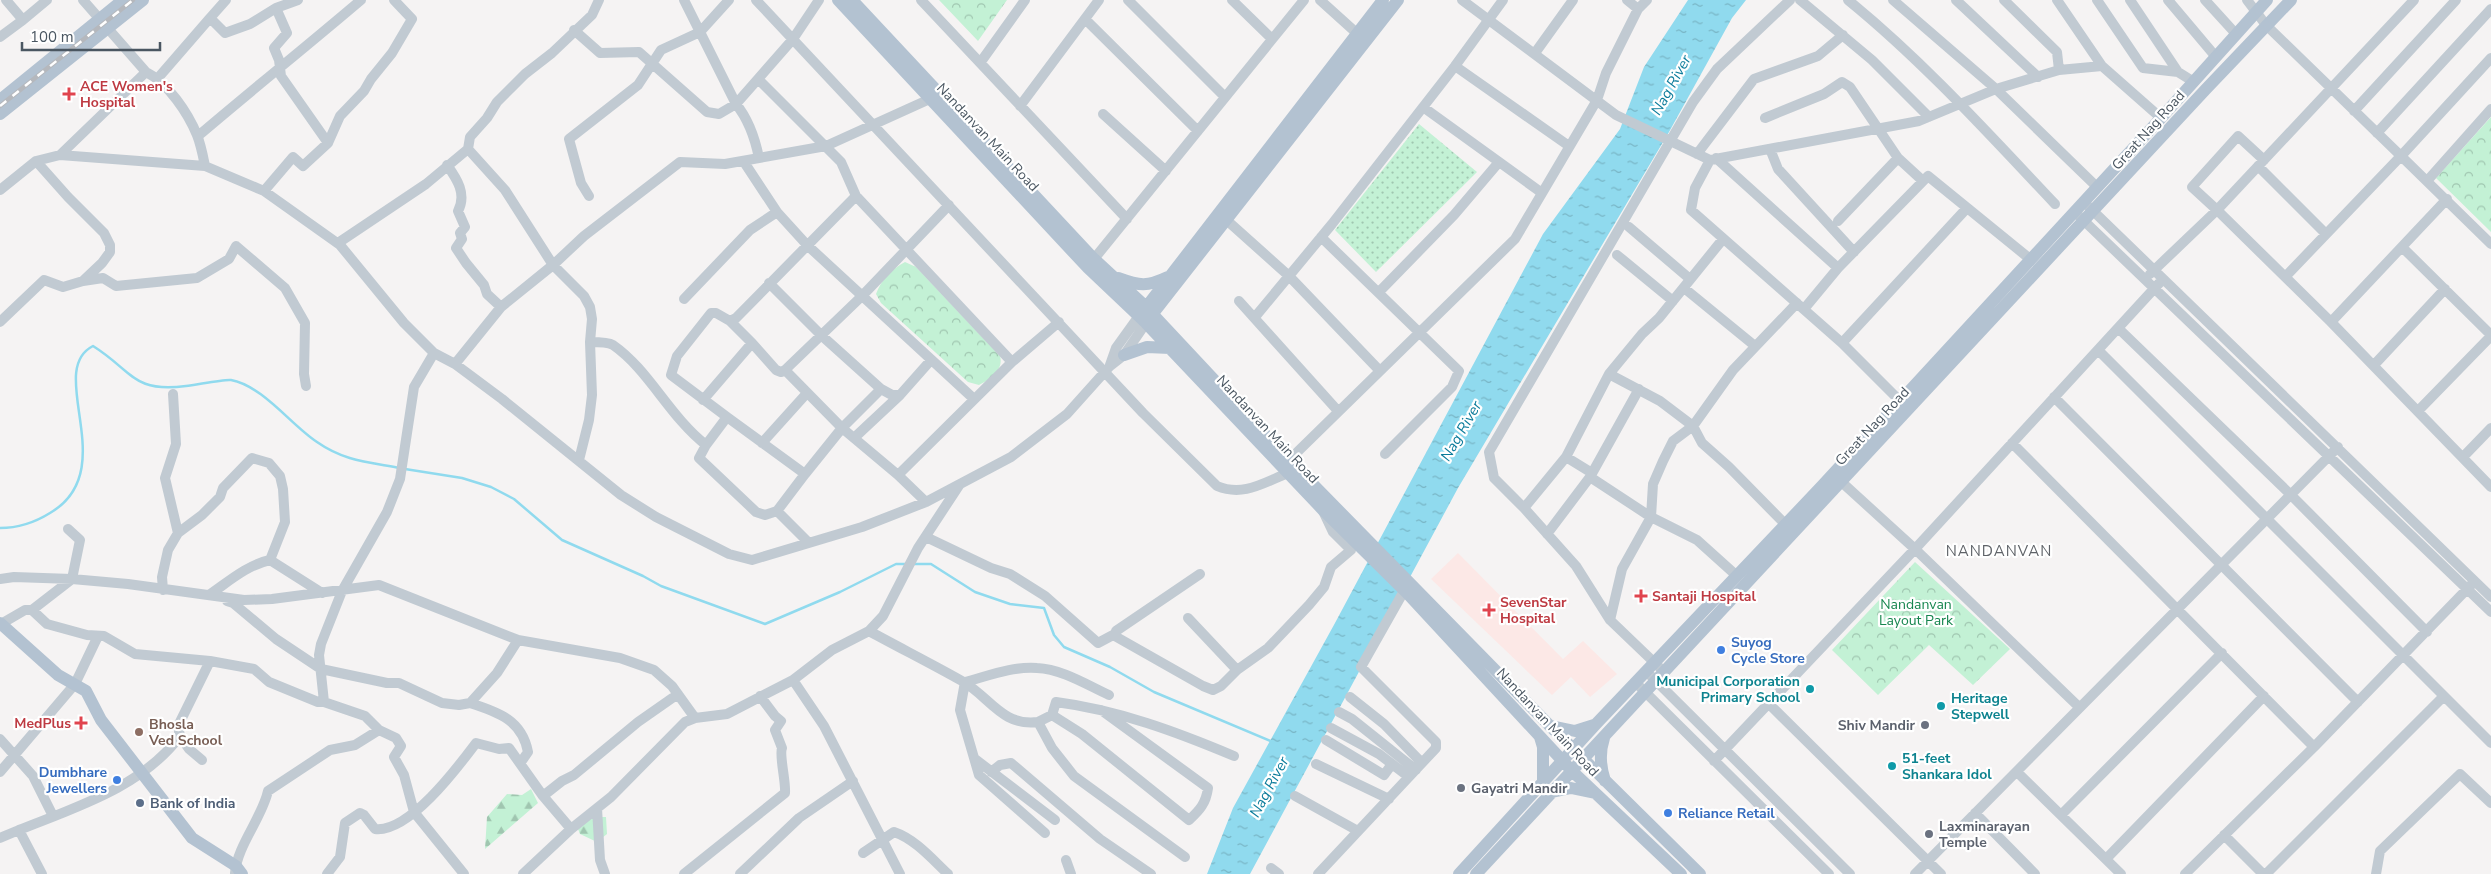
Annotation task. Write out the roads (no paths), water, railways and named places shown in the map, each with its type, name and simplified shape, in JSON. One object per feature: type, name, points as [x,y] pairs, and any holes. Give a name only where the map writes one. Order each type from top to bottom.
[{"type":"main road","points":[[0,114],[103,24],[123,0]]},
{"type":"main road","points":[[0,100],[103,24],[143,0]]},
{"type":"main road","name":"Nandanvan Main Road","points":[[838,0],[932,98],[1088,268],[1146,315],[1170,348],[1286,466],[1324,511],[1367,547],[1409,590],[1572,771],[1680,874]]},
{"type":"main road","points":[[852,0],[1286,466],[1367,547]]},
{"type":"main road","points":[[1362,37],[1383,0]]},
{"type":"main road","points":[[1146,315],[1362,37],[1398,0]]},
{"type":"main road","name":"Great Nag Road","points":[[1459,874],[1572,749],[1786,524],[1837,478],[1899,400],[2161,118],[2266,0]]},
{"type":"main road","name":"Great Nag Road","points":[[1476,874],[1661,677],[1837,478],[2094,211],[2291,0]]},
{"type":"main road","points":[[1146,315],[1171,275],[1223,216]]},
{"type":"main road","points":[[1111,276],[1137,285],[1152,285],[1171,275]]},
{"type":"main road","points":[[1124,355],[1147,346],[1170,348]]},
{"type":"main road","points":[[1409,590],[1700,874]]},
{"type":"main road","points":[[0,624],[58,675],[86,691],[101,720],[198,844],[238,871]]},
{"type":"main road","points":[[1549,725],[1575,731],[1596,724]]},
{"type":"main road","points":[[1605,735],[1600,756],[1605,782]]},
{"type":"main road","points":[[1539,736],[1543,747],[1543,782]]},
{"type":"main road","points":[[1552,792],[1571,788],[1595,793]]},
{"type":"street","points":[[6,0],[23,20]]},
{"type":"street","points":[[0,37],[47,0]]},
{"type":"street","points":[[83,0],[146,72],[158,78],[182,110],[198,136],[205,166]]},
{"type":"street","points":[[158,78],[226,0]]},
{"type":"street","points":[[210,18],[225,33],[250,24],[276,8],[298,0]]},
{"type":"street","points":[[198,136],[280,67],[300,54],[361,0]]},
{"type":"street","points":[[264,191],[293,157],[303,166],[328,143],[340,116],[364,91],[392,53],[412,19],[394,0]]},
{"type":"street","points":[[338,243],[403,200],[468,149],[470,137],[487,118],[497,102],[525,74],[552,53],[592,14],[599,0]]},
{"type":"street","points":[[684,0],[736,104],[745,115],[752,130],[760,158]]},
{"type":"street","points":[[589,196],[581,183],[569,139],[638,85],[661,50],[700,32],[729,0]]},
{"type":"street","points":[[756,0],[1059,322],[1108,369],[1217,486],[1230,492],[1250,488],[1286,466],[1338,411],[1515,240],[1597,100],[1606,73],[1638,9],[1647,0]]},
{"type":"street","points":[[574,30],[600,53],[639,52],[707,112],[719,114],[736,104],[793,39],[818,0]]},
{"type":"street","points":[[921,0],[1127,219]]},
{"type":"street","points":[[980,63],[1025,0]]},
{"type":"street","points":[[1020,106],[1099,0]]},
{"type":"street","points":[[1128,0],[1225,97]]},
{"type":"street","points":[[1232,0],[1272,39]]},
{"type":"street","points":[[1094,259],[1304,0]]},
{"type":"street","points":[[1320,0],[1362,37]]},
{"type":"street","points":[[1462,0],[1616,114],[1671,142],[1713,159],[1838,268]]},
{"type":"street","points":[[1255,316],[1456,66],[1504,0]]},
{"type":"street","points":[[1535,54],[1573,0]]},
{"type":"street","points":[[1627,0],[1638,9]]},
{"type":"street","points":[[1790,0],[1717,69],[1693,102],[1489,452],[1494,478],[1576,566],[1610,620],[1650,667],[1725,749],[1850,874]]},
{"type":"street","points":[[1800,0],[1872,60],[1929,117]]},
{"type":"street","points":[[1848,0],[1885,30],[1961,104],[2054,204]]},
{"type":"street","points":[[1893,0],[1996,90],[2097,187]]},
{"type":"street","points":[[1956,0],[2038,77]]},
{"type":"street","points":[[2004,0],[2058,52],[2059,70]]},
{"type":"street","points":[[2057,0],[2102,66],[2161,118]]},
{"type":"street","points":[[2097,0],[2143,68],[2178,72]]},
{"type":"street","points":[[2130,0],[2178,72],[2194,82]]},
{"type":"street","points":[[2168,0],[2216,57]]},
{"type":"street","points":[[2205,0],[2236,34]]},
{"type":"street","points":[[2246,0],[2266,26],[2447,199],[2491,244]]},
{"type":"street","points":[[2144,280],[2217,210],[2414,0]]},
{"type":"street","points":[[2354,110],[2456,0]]},
{"type":"street","points":[[276,8],[287,33],[274,48],[281,76],[328,143]]},
{"type":"street","points":[[2377,133],[2491,9]]},
{"type":"street","points":[[1085,19],[1198,131]]},
{"type":"street","points":[[1697,154],[1754,79],[1818,56],[1843,35]]},
{"type":"street","points":[[2286,276],[2401,156],[2491,58]]},
{"type":"street","points":[[1456,66],[1570,146]]},
{"type":"street","points":[[1899,400],[1842,344],[1691,210],[1695,188],[1713,159],[1920,121],[1996,90],[2059,70],[2102,66]]},
{"type":"street","points":[[60,155],[146,72]]},
{"type":"street","points":[[758,79],[841,162],[856,196],[1012,362]]},
{"type":"street","points":[[1765,118],[1824,94],[1842,82],[1850,87],[1898,158],[1923,182]]},
{"type":"street","points":[[455,364],[501,307],[553,265],[584,236],[680,162],[725,164],[744,162],[826,146],[932,98]]},
{"type":"street","points":[[1423,107],[1542,193]]},
{"type":"street","points":[[2427,181],[2491,109]]},
{"type":"street","points":[[1103,114],[1166,171]]},
{"type":"street","points":[[2326,234],[2238,136],[2192,187],[2286,276],[2491,486]]},
{"type":"street","points":[[468,149],[505,190],[553,265],[584,296],[590,306],[592,319],[590,342],[592,395],[589,420],[578,460]]},
{"type":"street","points":[[1770,150],[1778,169],[1854,252]]},
{"type":"street","points":[[0,190],[36,161],[60,155],[205,166],[264,191],[338,243],[404,323],[434,352],[455,364],[502,399],[621,495],[656,517],[729,554],[752,560],[862,526],[926,502],[1011,457],[1068,414],[1108,369],[1124,355],[1146,315]]},
{"type":"street","points":[[1838,221],[1898,158]]},
{"type":"street","points":[[36,161],[104,233],[110,245],[110,252],[102,263],[82,280]]},
{"type":"street","points":[[744,162],[777,212],[807,246],[974,399]]},
{"type":"street","points":[[1378,292],[1454,215],[1499,162]]},
{"type":"street","points":[[447,165],[460,184],[462,205],[458,211],[465,227],[460,233],[462,240],[456,248],[466,264],[484,285],[487,294],[501,307]]},
{"type":"street","points":[[1610,620],[1622,569],[1651,517],[1653,484],[1673,441],[1693,426],[1734,370],[1755,346],[1800,306],[1928,176],[2030,260]]},
{"type":"street","points":[[730,321],[736,318],[856,196]]},
{"type":"street","points":[[2331,322],[2403,248],[2447,199]]},
{"type":"street","points":[[2083,202],[2338,447],[2471,585],[2491,612]]},
{"type":"street","points":[[805,474],[671,375],[673,362],[711,313],[716,313],[730,321],[776,370],[781,372],[785,370],[820,334],[862,296],[949,205]]},
{"type":"street","points":[[1842,344],[1967,208]]},
{"type":"street","points":[[684,300],[750,230],[777,212]]},
{"type":"street","points":[[2074,212],[2329,456],[2471,585],[2491,597]]},
{"type":"street","points":[[1223,216],[1289,276],[1380,371]]},
{"type":"street","points":[[1628,227],[1755,346]]},
{"type":"street","points":[[1321,236],[1459,371],[1452,387],[1385,454]]},
{"type":"street","points":[[1524,508],[1566,457],[1609,374],[1724,240]]},
{"type":"street","points":[[0,322],[44,280],[63,287],[82,280],[103,278],[116,286],[197,278],[228,259],[236,246],[285,288],[305,323],[304,374],[306,386]]},
{"type":"street","points":[[2403,248],[2491,335],[2418,411]]},
{"type":"street","points":[[1617,255],[1673,301]]},
{"type":"street","points":[[1714,761],[1915,549],[2163,280]]},
{"type":"street","points":[[770,283],[820,334],[881,389],[892,395],[900,394]]},
{"type":"street","points":[[2374,365],[2444,289]]},
{"type":"street","points":[[1239,301],[1255,316],[1338,411]]},
{"type":"street","points":[[1108,369],[1116,348],[1146,315]]},
{"type":"street","points":[[898,475],[1012,362],[1059,322]]},
{"type":"street","points":[[2118,328],[2290,494],[2427,632]]},
{"type":"street","points":[[590,342],[612,344],[643,373],[680,422],[706,445]]},
{"type":"street","points":[[703,400],[752,343]]},
{"type":"street","points":[[2098,350],[2491,743]]},
{"type":"street","points":[[324,702],[320,650],[342,591],[387,512],[400,479],[403,449],[414,387],[434,352]]},
{"type":"street","points":[[854,438],[900,394],[931,360]]},
{"type":"street","points":[[785,370],[842,428],[898,475],[926,502]]},
{"type":"street","points":[[1609,374],[1660,401],[1693,426],[1702,443],[1730,467],[1786,524]]},
{"type":"street","points":[[727,416],[698,458],[756,512],[765,515],[777,512],[842,428],[881,389]]},
{"type":"street","points":[[1547,534],[1591,475],[1639,389]]},
{"type":"street","points":[[762,443],[806,393]]},
{"type":"street","points":[[173,394],[176,444],[165,478],[178,533]]},
{"type":"street","points":[[2054,397],[2220,566],[2358,702]]},
{"type":"street","points":[[2463,457],[2491,428]]},
{"type":"street","points":[[2012,443],[2314,747]]},
{"type":"street","points":[[1915,874],[2017,772],[2079,706],[2338,447]]},
{"type":"street","points":[[1566,457],[1651,517],[1697,540],[1738,576]]},
{"type":"street","points":[[163,590],[162,577],[168,550],[178,533],[202,515],[220,497],[223,488],[252,458],[269,463],[280,476],[283,489],[285,522],[270,560]]},
{"type":"street","points":[[1837,478],[1915,549],[2079,706]]},
{"type":"street","points":[[523,874],[570,829],[597,808],[685,722],[695,718],[727,714],[793,680],[832,650],[869,631],[883,616],[906,576],[918,548],[960,484]]},
{"type":"street","points":[[926,537],[991,568],[1010,574],[1045,596],[1098,643],[1113,636],[1213,690],[1268,648],[1309,606],[1324,587],[1331,566],[1351,550],[1333,532],[1324,511]]},
{"type":"street","points":[[777,512],[808,542]]},
{"type":"street","points":[[0,624],[25,610],[32,610],[72,579],[80,540],[68,528]]},
{"type":"street","points":[[209,595],[240,573],[260,562],[270,560],[322,593]]},
{"type":"street","points":[[1116,631],[1200,574]]},
{"type":"street","points":[[0,579],[14,577],[72,579],[128,584],[244,600],[342,591],[379,585],[518,640],[620,658],[654,670],[672,686],[695,718]]},
{"type":"street","points":[[2185,874],[2314,747],[2471,585]]},
{"type":"street","points":[[1318,874],[1436,748],[1436,742],[1361,667],[1409,590]]},
{"type":"street","points":[[209,595],[233,602],[276,639],[321,669],[386,683],[400,683],[442,703],[459,705],[470,703],[498,712],[518,727],[526,742],[528,752],[521,762]]},
{"type":"street","points":[[32,610],[47,624],[110,638],[135,654],[210,661],[254,670],[269,682],[318,702],[324,702],[365,716],[380,730],[388,732],[400,742],[401,746],[394,757],[404,775],[414,812],[464,874]]},
{"type":"street","points":[[1188,618],[1237,670]]},
{"type":"street","points":[[869,631],[965,682],[999,712],[1015,720],[1028,723],[1038,722],[1052,715],[1056,702],[1101,710],[1182,734],[1234,756]]},
{"type":"street","points":[[0,772],[16,756],[75,684],[98,636]]},
{"type":"street","points":[[470,703],[497,673],[518,640]]},
{"type":"street","points":[[2061,815],[2222,654]]},
{"type":"street","points":[[202,760],[189,749],[180,736],[178,726],[210,661]]},
{"type":"street","points":[[965,682],[1008,670],[1037,668],[1065,675],[1109,695]]},
{"type":"street","points":[[793,680],[824,726],[900,874]]},
{"type":"street","points":[[965,682],[960,710],[978,775],[1045,833]]},
{"type":"street","points":[[1636,683],[1829,874]]},
{"type":"street","points":[[543,796],[562,781],[574,775],[638,722],[678,694]]},
{"type":"street","points":[[684,874],[785,793],[785,772],[780,752],[782,748],[775,730],[781,721],[760,696]]},
{"type":"street","points":[[2106,859],[2264,696]]},
{"type":"street","points":[[2224,835],[2265,874],[2444,696]]},
{"type":"street","points":[[1350,697],[1384,724],[1416,770]]},
{"type":"street","points":[[1770,704],[1941,874]]},
{"type":"street","points":[[1052,715],[1082,734],[1188,820],[1201,809],[1206,800],[1208,788],[1101,710]]},
{"type":"street","points":[[1339,712],[1352,718],[1416,770]]},
{"type":"street","points":[[1038,722],[1052,748],[1074,776],[1185,857]]},
{"type":"street","points":[[1331,728],[1380,754],[1392,764],[1416,770]]},
{"type":"street","points":[[238,871],[264,808],[268,791],[330,750],[355,746],[380,730]]},
{"type":"street","points":[[0,838],[89,801],[142,774],[165,755],[180,736]]},
{"type":"street","points":[[0,739],[33,776],[53,816]]},
{"type":"street","points":[[1326,740],[1384,775],[1392,764]]},
{"type":"street","points":[[327,874],[340,857],[344,843],[342,831],[344,823],[360,813],[364,815],[375,829],[381,830],[414,812],[436,794],[476,743],[499,749],[509,748],[521,762],[543,796],[570,829]]},
{"type":"street","points":[[975,759],[1055,820]]},
{"type":"street","points":[[991,772],[1000,765],[1011,763],[1100,839],[1152,874]]},
{"type":"street","points":[[1316,764],[1389,798]]},
{"type":"street","points":[[2017,772],[2121,874]]},
{"type":"street","points":[[2376,874],[2380,851],[2460,774],[2491,803]]},
{"type":"street","points":[[740,874],[799,818],[853,780]]},
{"type":"street","points":[[1295,796],[1358,831]]},
{"type":"street","points":[[597,808],[600,860],[605,874]]},
{"type":"street","points":[[1975,813],[2036,874]]},
{"type":"street","points":[[20,830],[42,874]]},
{"type":"street","points":[[863,853],[894,832],[903,835],[928,854],[948,874]]},
{"type":"street","points":[[1066,860],[1071,874]]},
{"type":"water","name":"Nag River","points":[[1688,0],[1746,0],[1732,18],[1669,132],[1458,488],[1250,874],[1207,874],[1233,808],[1335,623],[1543,234],[1620,129],[1644,67]]},
{"type":"waterway","points":[[0,528],[20,526],[38,520],[50,513],[71,495],[81,472],[83,448],[76,377],[80,359],[93,346],[134,378],[154,386],[186,386],[227,380],[243,384],[265,398],[307,435],[327,448],[357,460],[400,468]]},
{"type":"waterway","points":[[405,469],[462,478],[491,487],[514,499],[562,540],[661,586],[765,624],[840,592],[896,564],[906,564]]},
{"type":"waterway","points":[[912,564],[931,564],[975,592],[1010,604],[1044,608],[1054,635],[1064,647],[1110,667],[1154,692],[1273,742]]},
{"type":"railway","points":[[0,106],[133,0]]},
{"type":"place","name":"ACE Women's Hospital","points":[[69,94]]},
{"type":"place","name":"Santaji Hospital","points":[[1641,596]]},
{"type":"place","name":"SevenStar Hospital","points":[[1489,610]]},
{"type":"place","name":"Suyog Cycle Store","points":[[1721,650]]},
{"type":"place","name":"Municipal Corporation Primary School","points":[[1810,689]]},
{"type":"place","name":"Heritage Stepwell","points":[[1941,706]]},
{"type":"place","name":"MedPlus","points":[[81,723]]},
{"type":"place","name":"Shiv Mandir","points":[[1925,725]]},
{"type":"place","name":"Bhosla Ved School","points":[[139,732]]},
{"type":"place","name":"51-feet Shankara Idol","points":[[1892,766]]},
{"type":"place","name":"Dumbhare Jewellers","points":[[117,780]]},
{"type":"place","name":"Gayatri Mandir","points":[[1461,788]]},
{"type":"place","name":"Bank of India","points":[[140,803]]},
{"type":"place","name":"Reliance Retail","points":[[1668,813]]},
{"type":"place","name":"Laxminarayan Temple","points":[[1929,834]]},
{"type":"district","name":"NANDANVAN","points":[[1999,551]]},
{"type":"park label","name":"Nandanvan Layout Park","points":[[1916,612]]}]
